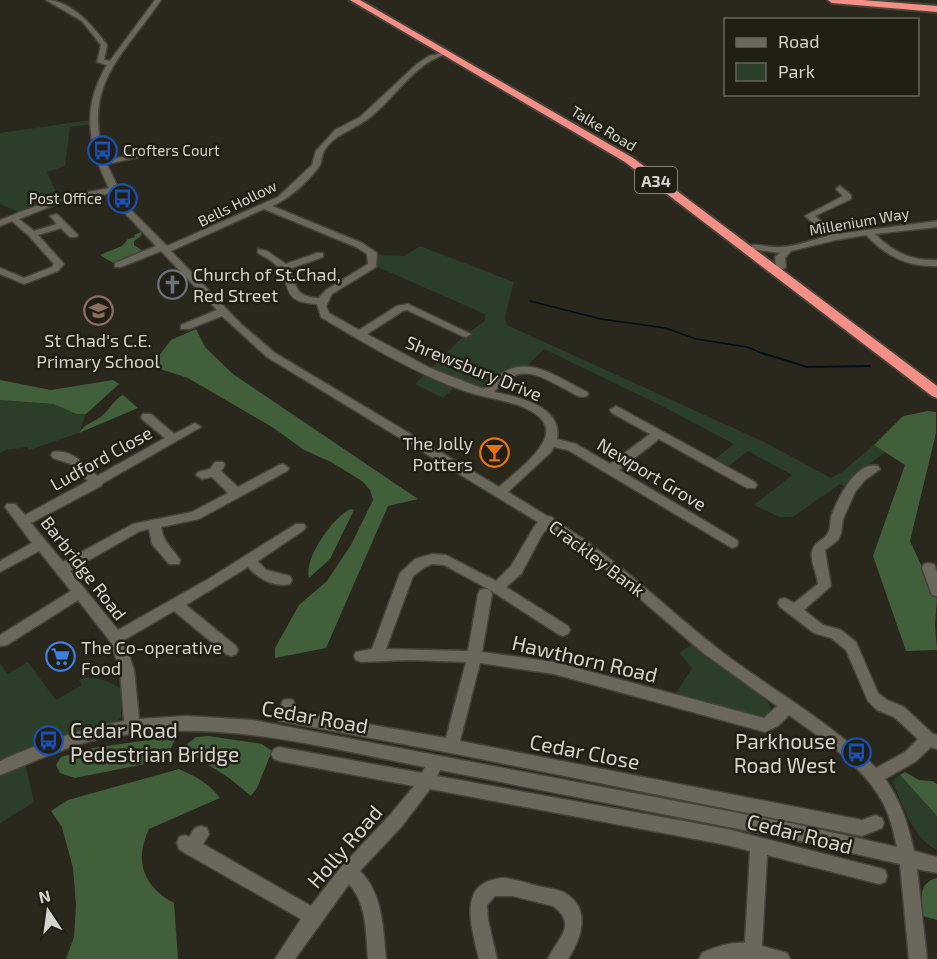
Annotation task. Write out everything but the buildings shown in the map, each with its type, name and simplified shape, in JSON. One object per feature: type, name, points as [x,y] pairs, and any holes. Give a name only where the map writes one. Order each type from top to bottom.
[{"type":"highway","name":"Talke Road","points":[[354,0],[629,160],[937,393]]},
{"type":"highway","name":"Talke Road","points":[[361,0],[636,158],[937,384]]},
{"type":"highway","points":[[832,0],[937,7]]},
{"type":"highway","points":[[866,0],[937,7]]},
{"type":"street","points":[[49,0],[91,26],[104,45],[100,62],[113,63]]},
{"type":"street","points":[[0,223],[57,201],[112,190],[101,163],[95,130],[95,101],[101,82],[158,0]]},
{"type":"street","name":"Bells Hollow","points":[[121,263],[266,207],[281,199],[316,166],[320,151],[338,132],[363,119],[419,65],[431,57],[444,53]]},
{"type":"street","points":[[101,163],[135,157]]},
{"type":"street","points":[[835,237],[809,216],[848,197],[840,189]]},
{"type":"street","name":"Crackley Bank","points":[[112,190],[123,206],[254,342],[271,355],[548,520],[622,572],[723,661],[827,734],[874,777],[883,788],[896,815],[906,857],[918,959]]},
{"type":"street","points":[[265,251],[283,268],[298,297],[322,301],[329,292],[373,265],[372,253],[359,245],[266,207]]},
{"type":"street","points":[[54,216],[72,235]]},
{"type":"street","points":[[0,272],[24,281],[57,268],[59,263],[32,234],[12,217]]},
{"type":"street","name":"Millenium Way","points":[[755,247],[770,251],[787,251],[835,237],[937,224]]},
{"type":"street","points":[[32,234],[62,225]]},
{"type":"street","points":[[868,232],[892,255],[916,262],[937,263]]},
{"type":"street","points":[[781,267],[780,257],[787,251]]},
{"type":"street","points":[[283,268],[320,255]]},
{"type":"street","name":"Shrewsbury Drive","points":[[322,301],[322,310],[325,315],[420,368],[487,393],[522,403],[542,413],[550,422],[553,431],[552,442]]},
{"type":"street","points":[[360,334],[400,308],[408,307],[466,334]]},
{"type":"street","points":[[185,327],[224,311]]},
{"type":"street","points":[[487,393],[493,384],[510,371],[525,368],[583,394]]},
{"type":"street","points":[[616,410],[751,485]]},
{"type":"street","points":[[147,417],[173,439]]},
{"type":"street","name":"Ludford Close","points":[[25,521],[195,427]]},
{"type":"street","points":[[610,470],[659,434]]},
{"type":"street","points":[[500,493],[552,442]]},
{"type":"street","name":"Newport Grove","points":[[552,442],[572,447],[732,543]]},
{"type":"street","points":[[56,452],[75,461],[97,483]]},
{"type":"street","points":[[874,469],[863,473],[831,519],[834,533],[820,545],[818,554],[824,574],[824,586],[790,607],[819,629],[846,640],[851,646],[873,697],[882,705],[899,712],[932,741],[910,757],[874,777]]},
{"type":"street","points":[[212,471],[236,493]]},
{"type":"street","points":[[62,568],[126,532],[195,516],[236,493],[281,472]]},
{"type":"street","name":"Barbridge Road","points":[[11,507],[25,521],[116,638],[126,669],[132,726]]},
{"type":"street","points":[[451,746],[463,711],[489,596],[516,570],[538,530],[548,520]]},
{"type":"street","points":[[154,524],[157,541],[173,554]]},
{"type":"street","points":[[116,638],[298,532]]},
{"type":"street","points":[[0,567],[41,544]]},
{"type":"street","points":[[377,655],[407,573],[420,563],[432,559],[446,560],[489,596],[563,630]]},
{"type":"street","points":[[250,560],[262,574],[285,580]]},
{"type":"street","points":[[933,574],[937,591]]},
{"type":"street","points":[[1,643],[80,592]]},
{"type":"street","points":[[176,605],[231,650]]},
{"type":"street","name":"Hawthorn Road","points":[[361,656],[476,656],[554,668],[765,725],[773,721],[787,706]]},
{"type":"street","name":"Cedar Close","points":[[286,710],[451,746],[862,828],[876,823]]},
{"type":"street","name":"Cedar Road","points":[[0,768],[53,746],[88,735],[132,726],[189,722],[230,725],[436,762],[795,832],[906,857]]},
{"type":"street","name":"Cedar Road","points":[[285,751],[426,782],[715,835],[872,871]]},
{"type":"street","name":"Holly Road","points":[[284,959],[312,916],[348,872],[409,805],[426,782],[436,762]]},
{"type":"street","points":[[625,799],[628,781]]},
{"type":"street","points":[[193,841],[312,916]]},
{"type":"street","points":[[753,952],[759,846]]},
{"type":"street","points":[[906,857],[937,866]]},
{"type":"street","points":[[348,872],[361,881],[369,896],[377,959]]},
{"type":"street","points":[[488,959],[478,912],[479,902],[486,892],[497,887],[508,887],[558,899],[569,909],[574,926],[570,938],[557,959]]},
{"type":"street","points":[[708,959],[720,958],[734,951],[753,952],[781,959]]},
{"type":"green space","points":[[91,120],[91,124],[70,127],[65,166],[47,172],[58,197],[18,212],[0,204],[0,133]]},
{"type":"green space","points":[[141,232],[142,235],[134,241],[134,245],[143,251],[113,263],[100,255],[122,246],[128,239]]},
{"type":"green space","points":[[420,246],[514,282],[505,317],[507,325],[766,443],[831,478],[842,472],[874,445],[885,452],[861,471],[848,489],[840,484],[793,517],[779,517],[754,505],[792,475],[748,451],[728,467],[715,459],[734,444],[544,349],[525,368],[487,393],[458,384],[443,398],[415,384],[466,334],[485,321],[485,314],[373,265],[372,255],[405,256]]},
{"type":"green space","points":[[196,329],[205,347],[233,374],[418,499],[388,506],[326,648],[275,658],[275,648],[299,605],[327,581],[351,545],[373,500],[370,490],[362,481],[331,462],[304,450],[272,427],[188,378],[157,368],[154,362],[171,340]]},
{"type":"green space","points":[[0,380],[51,390],[113,380],[119,384],[86,414],[77,414],[53,404],[0,400]]},
{"type":"green space","points":[[123,395],[138,408],[79,433],[86,425],[102,416]]},
{"type":"green space","points":[[0,400],[53,404],[75,413],[86,414],[79,433],[29,450],[27,447],[0,453]]},
{"type":"green space","points":[[928,411],[936,412],[936,433],[910,541],[937,599],[935,625],[937,650],[906,651],[873,556],[905,465],[874,445],[903,416]]},
{"type":"green space","points":[[351,509],[354,510],[330,559],[309,578],[308,570],[311,560],[321,539],[336,520]]},
{"type":"green space","points":[[693,644],[761,695],[770,707],[770,716],[755,717],[675,695],[692,668],[679,653]]},
{"type":"green space","points":[[28,662],[56,700],[82,685],[79,680],[89,677],[121,688],[121,717],[115,722],[49,741],[0,762],[0,663],[8,674]]},
{"type":"green space","points":[[177,736],[165,760],[75,778],[60,773],[56,765],[61,757],[92,748]]},
{"type":"green space","points":[[208,736],[262,744],[272,751],[257,788],[251,796],[229,778],[187,751],[186,745],[196,737]]},
{"type":"green space","points":[[25,763],[34,802],[0,823],[0,774]]},
{"type":"green space","points":[[179,769],[201,780],[220,798],[149,829],[144,840],[142,862],[144,872],[155,889],[174,903],[178,959],[66,959],[74,937],[76,906],[73,868],[62,827],[51,811],[68,800]]},
{"type":"green space","points":[[905,772],[919,780],[932,781],[937,784],[937,816],[900,775]]},
{"type":"green space","points":[[900,775],[937,816],[937,850],[928,845],[909,820],[892,781]]},
{"type":"green space","points":[[937,878],[937,920],[923,916],[922,892],[926,884]]},
{"type":"waterway","points":[[530,301],[601,319],[665,328],[696,339],[747,347],[766,355]]},
{"type":"waterway","points":[[762,353],[807,367],[870,366]]},
{"type":"place","name":"Crofters Court","points":[[102,150]]},
{"type":"place","name":"Post Office","points":[[123,198]]},
{"type":"place","name":"Church of St.Chad, Red Street","points":[[172,284]]},
{"type":"place","name":"St Chad's C.E. Primary School","points":[[98,311]]},
{"type":"place","name":"The Jolly Potters","points":[[494,453]]},
{"type":"place","name":"The Co-operative Food","points":[[60,657]]},
{"type":"place","name":"Cedar Road Pedestrian Bridge","points":[[49,741]]},
{"type":"place","name":"Parkhouse Road West","points":[[857,752]]}]
